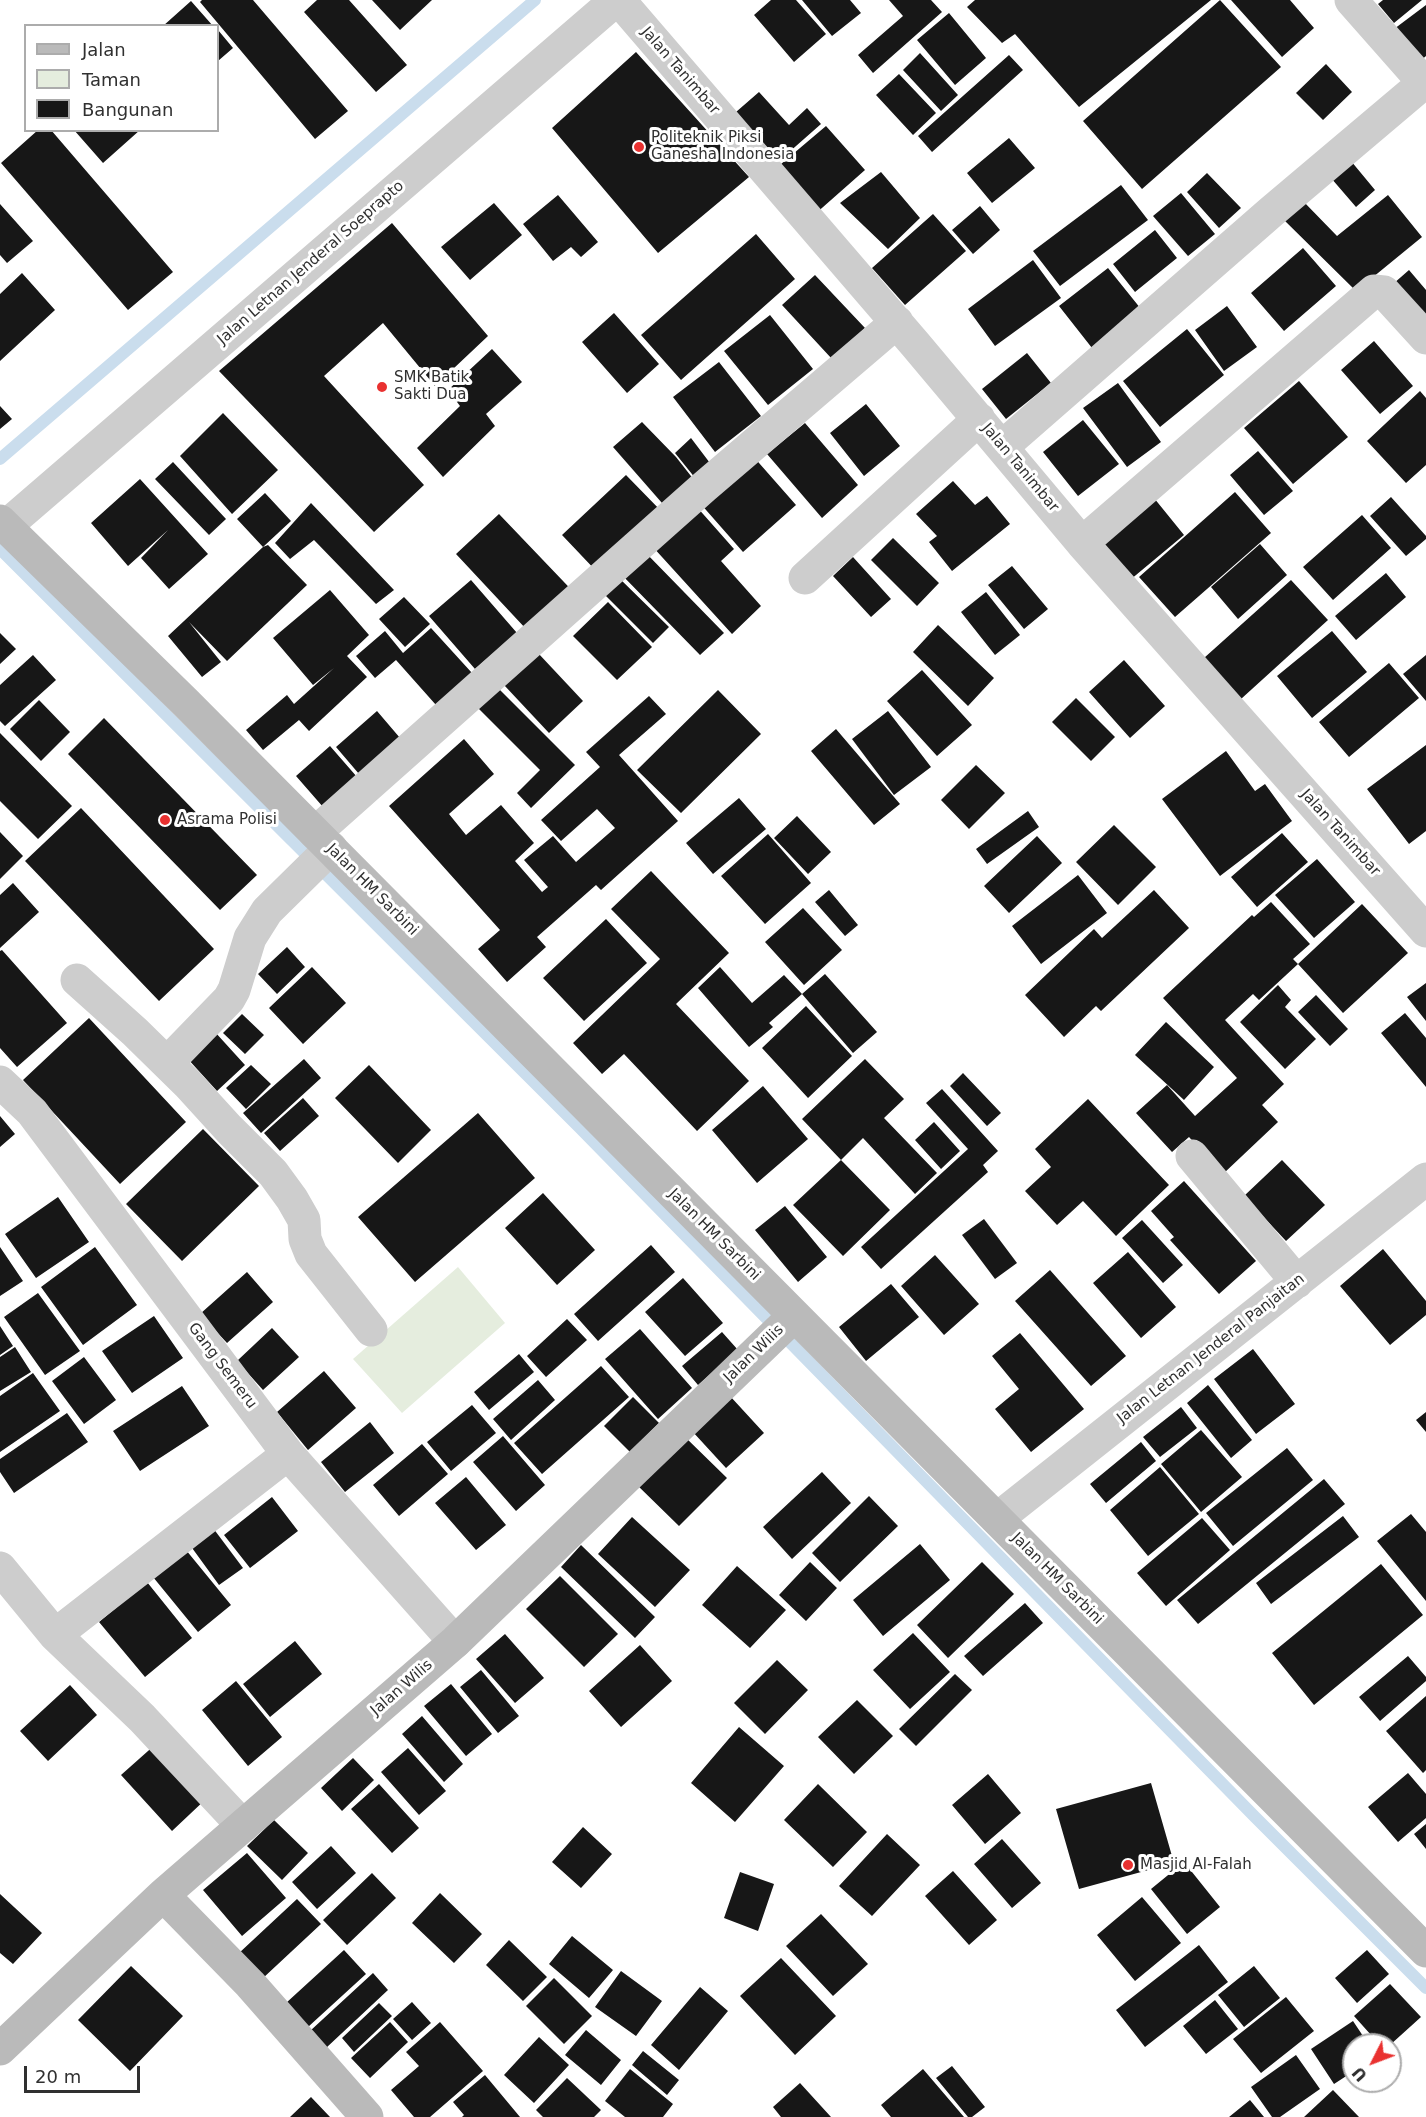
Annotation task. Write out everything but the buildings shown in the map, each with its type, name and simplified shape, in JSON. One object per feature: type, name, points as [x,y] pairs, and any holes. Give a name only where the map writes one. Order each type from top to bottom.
[{"type":"main road","name":"Jalan HM Sarbini","points":[[3,523],[322,846],[784,1326],[997,1519],[1426,1951]]},
{"type":"main road","name":"Jalan Wilis","points":[[0,2049],[163,1895],[455,1642],[784,1326]]},
{"type":"main road","points":[[163,1895],[250,1984],[368,2117]]},
{"type":"street","name":"Jalan Tanimbar","points":[[618,0],[897,322],[1082,543],[1426,931]]},
{"type":"street","name":"Jalan Letnan Jenderal Soeprapto","points":[[3,523],[618,0]]},
{"type":"street","points":[[1002,447],[1271,212],[1425,83],[1351,0]]},
{"type":"street","points":[[1082,543],[1374,291],[1384,292],[1426,338]]},
{"type":"street","points":[[167,1063],[229,999],[234,990],[246,948],[267,911],[322,846],[695,495],[897,322]]},
{"type":"street","points":[[805,578],[979,419]]},
{"type":"street","points":[[77,980],[167,1063],[273,1173],[292,1198],[304,1220],[305,1239],[311,1254],[371,1330]]},
{"type":"street","name":"Gang Semeru","points":[[0,1082],[32,1112],[288,1454],[455,1642]]},
{"type":"street","points":[[1192,1156],[1297,1281]]},
{"type":"street","name":"Jalan Letnan Jenderal Panjaitan","points":[[997,1519],[1426,1179]]},
{"type":"street","points":[[55,1635],[288,1454]]},
{"type":"street","points":[[0,1568],[55,1635],[142,1718],[243,1826]]},
{"type":"green space","points":[[458,1267],[505,1323],[402,1413],[353,1359]]},
{"type":"waterway","points":[[0,459],[535,0]]},
{"type":"waterway","points":[[0,549],[579,1127],[1255,1817],[1426,1988]]},
{"type":"place","name":"Politeknik Piksi Ganesha Indonesia","points":[[639,147]]},
{"type":"place","name":"SMK Batik Sakti Dua","points":[[382,387]]},
{"type":"place","name":"Asrama Polisi","points":[[165,820]]},
{"type":"place","name":"Masjid Al-Falah","points":[[1128,1865]]}]
